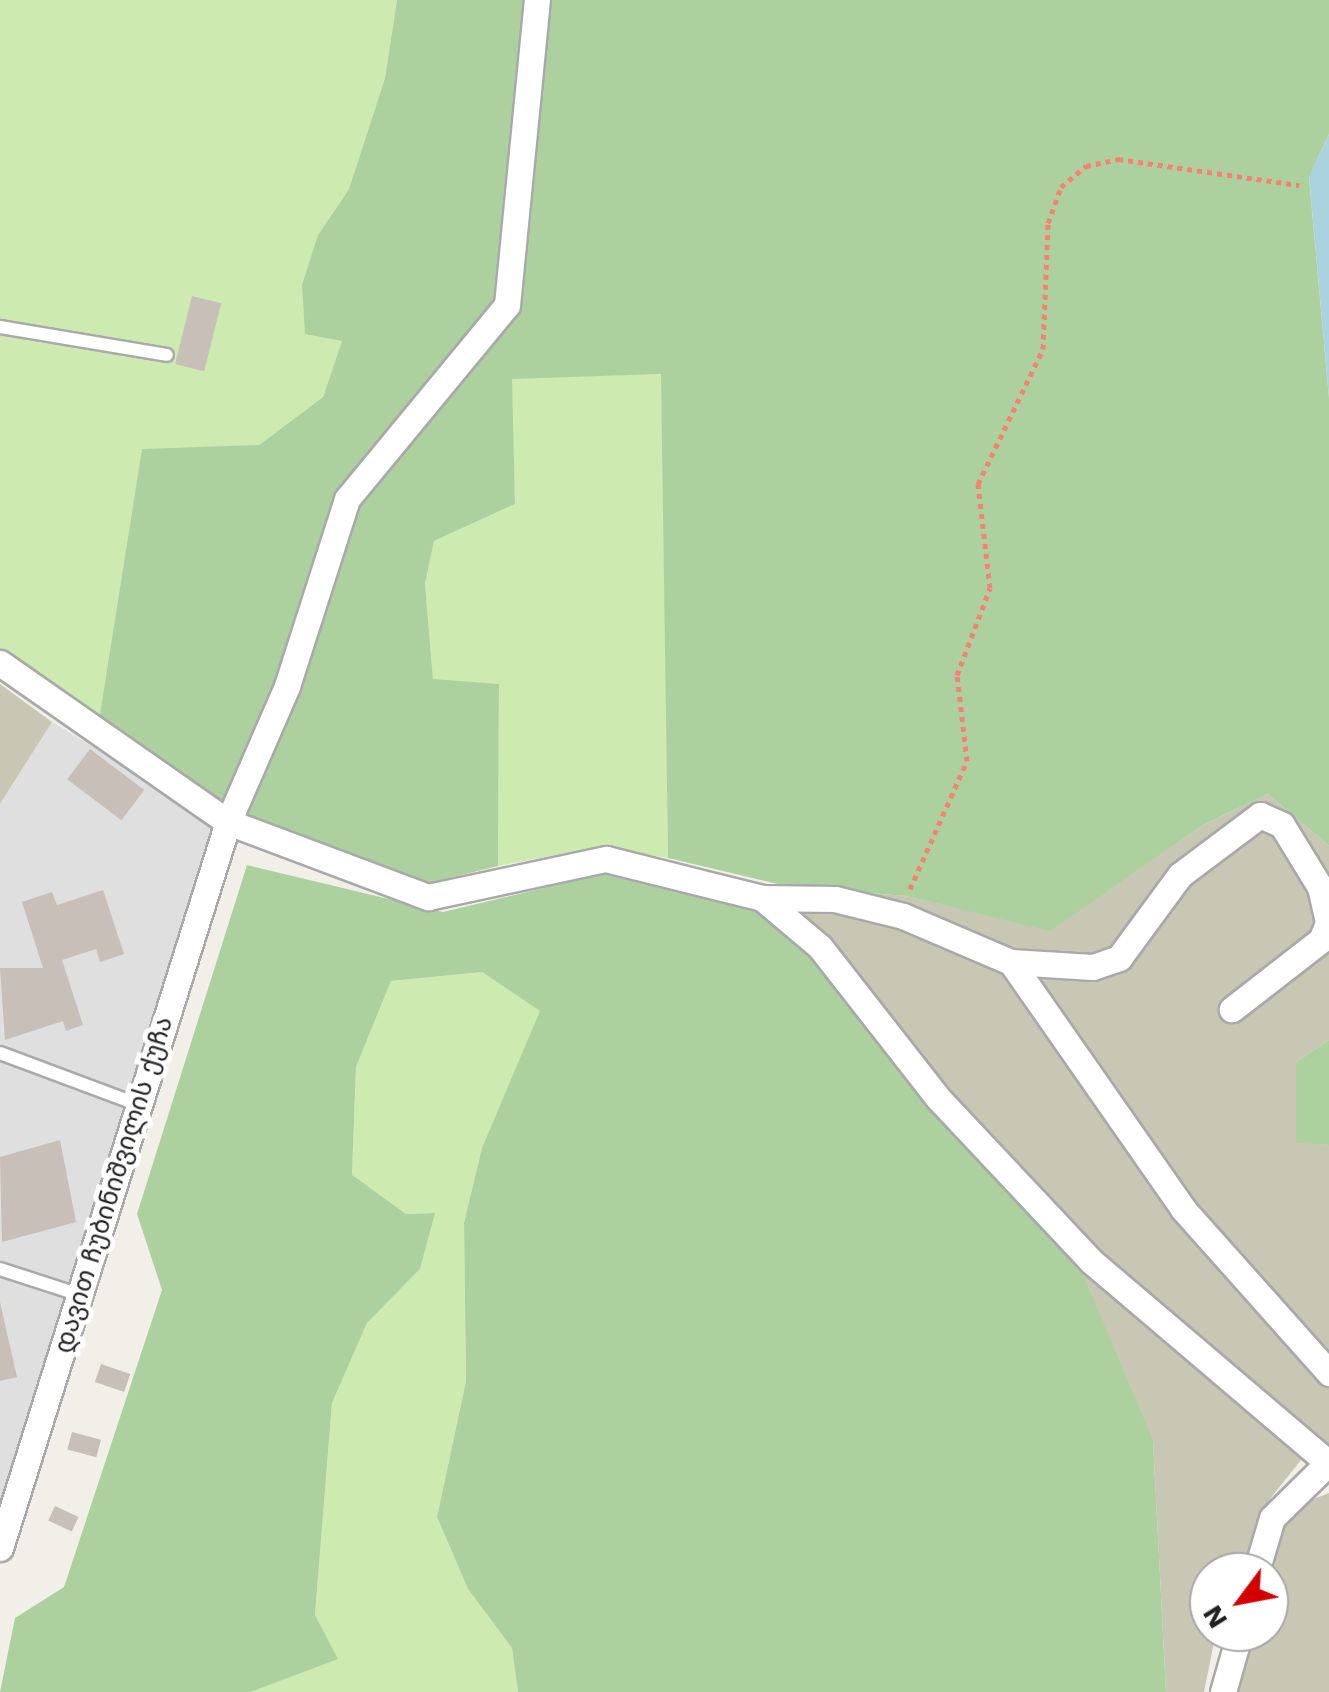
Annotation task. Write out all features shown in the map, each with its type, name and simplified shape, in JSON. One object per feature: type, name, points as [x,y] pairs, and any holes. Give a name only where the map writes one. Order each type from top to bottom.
[{"type":"street","name":"დავით ჩუბინიშვილის ქუჩა","points":[[2,1536],[10,1485],[80,1294],[228,822],[287,686],[347,499],[507,306],[536,0]]},
{"type":"street","points":[[0,664],[228,822],[428,897],[606,859],[762,898],[835,899],[903,916],[1011,962],[1094,967],[1119,958],[1180,875],[1260,815],[1282,825],[1320,887],[1328,924],[1321,940],[1232,1009]]},
{"type":"street","points":[[762,898],[820,947],[938,1098],[1090,1261],[1329,1463],[1272,1518],[1262,1552]]},
{"type":"street","points":[[1011,962],[1183,1209],[1329,1372]]},
{"type":"street","points":[[1223,1692],[1234,1652]]},
{"type":"lane","points":[[0,327],[166,355]]},
{"type":"lane","points":[[0,1053],[139,1104]]},
{"type":"lane","points":[[0,1268],[80,1294]]},
{"type":"path","points":[[906,896],[967,761],[957,675],[990,588],[978,484],[1005,410],[1043,349],[1048,223],[1061,187],[1086,166],[1118,160],[1299,185]]},
{"type":"shaded area","points":[[0,684],[52,722],[0,804]]},
{"type":"shaded area","points":[[52,722],[216,822],[0,1504],[0,804]]},
{"type":"shaded area","points":[[1268,794],[1329,846],[1329,1040],[1296,1062],[1296,1142],[1329,1145],[1329,1454],[1301,1460],[1270,1499],[1248,1552],[1189,1552],[1189,1652],[1212,1652],[1204,1692],[1166,1692],[1153,1440],[1024,1204],[818,952],[786,886],[906,896],[1050,930],[1203,825]]},
{"type":"shaded area","points":[[1329,1493],[1329,1692],[1228,1692],[1241,1652],[1289,1652],[1289,1552],[1274,1552],[1288,1509]]},
{"type":"green space","points":[[0,0],[397,0],[385,78],[349,189],[318,235],[342,341],[323,397],[259,445],[142,450],[98,726],[0,656]]},
{"type":"green space","points":[[397,0],[1329,0],[1329,134],[1309,177],[1329,398],[1329,846],[1268,794],[1203,825],[1050,931],[906,896],[786,886],[668,858],[661,374],[512,379],[515,504],[434,541],[425,584],[433,679],[499,684],[498,866],[429,883],[172,786],[98,726],[142,449],[259,445],[323,397],[342,341],[305,334],[302,285],[318,235],[349,189],[385,78]]},
{"type":"green space","points":[[662,374],[668,858],[599,847],[498,866],[499,685],[433,680],[425,584],[434,541],[515,504],[511,378]]},
{"type":"green space","points":[[247,865],[443,912],[607,873],[757,911],[818,952],[1081,1270],[1153,1440],[1166,1692],[518,1692],[512,1648],[468,1589],[437,1517],[466,1381],[464,1223],[482,1148],[540,1011],[482,972],[391,981],[356,1067],[352,1175],[406,1214],[435,1213],[420,1269],[367,1323],[332,1403],[315,1615],[338,1659],[251,1692],[0,1692],[15,1618],[64,1587],[162,1290],[137,1214]]},
{"type":"green space","points":[[482,972],[541,1011],[482,1148],[464,1223],[466,1381],[437,1517],[468,1589],[512,1648],[518,1692],[251,1692],[337,1659],[315,1615],[332,1403],[367,1323],[420,1269],[434,1213],[406,1214],[352,1176],[356,1067],[391,981]]},
{"type":"green space","points":[[1329,1040],[1329,1145],[1296,1143],[1296,1062]]},
{"type":"water","points":[[1329,134],[1329,398],[1309,176]]},
{"type":"building","points":[[192,296],[221,303],[204,371],[175,364]]},
{"type":"building","points":[[90,749],[144,790],[121,820],[67,779]]},
{"type":"building","points":[[103,890],[124,954],[100,962],[96,949],[62,960],[83,1025],[66,1031],[63,1021],[5,1040],[0,968],[43,968],[22,902],[52,892],[57,905]]},
{"type":"building","points":[[60,1140],[76,1222],[2,1242],[0,1157]]},
{"type":"building","points":[[0,1302],[17,1377],[0,1381]]},
{"type":"building","points":[[101,1364],[130,1374],[124,1392],[95,1382]]},
{"type":"building","points":[[72,1432],[101,1440],[96,1457],[67,1449]]},
{"type":"building","points":[[55,1506],[79,1517],[72,1531],[48,1521]]}]
